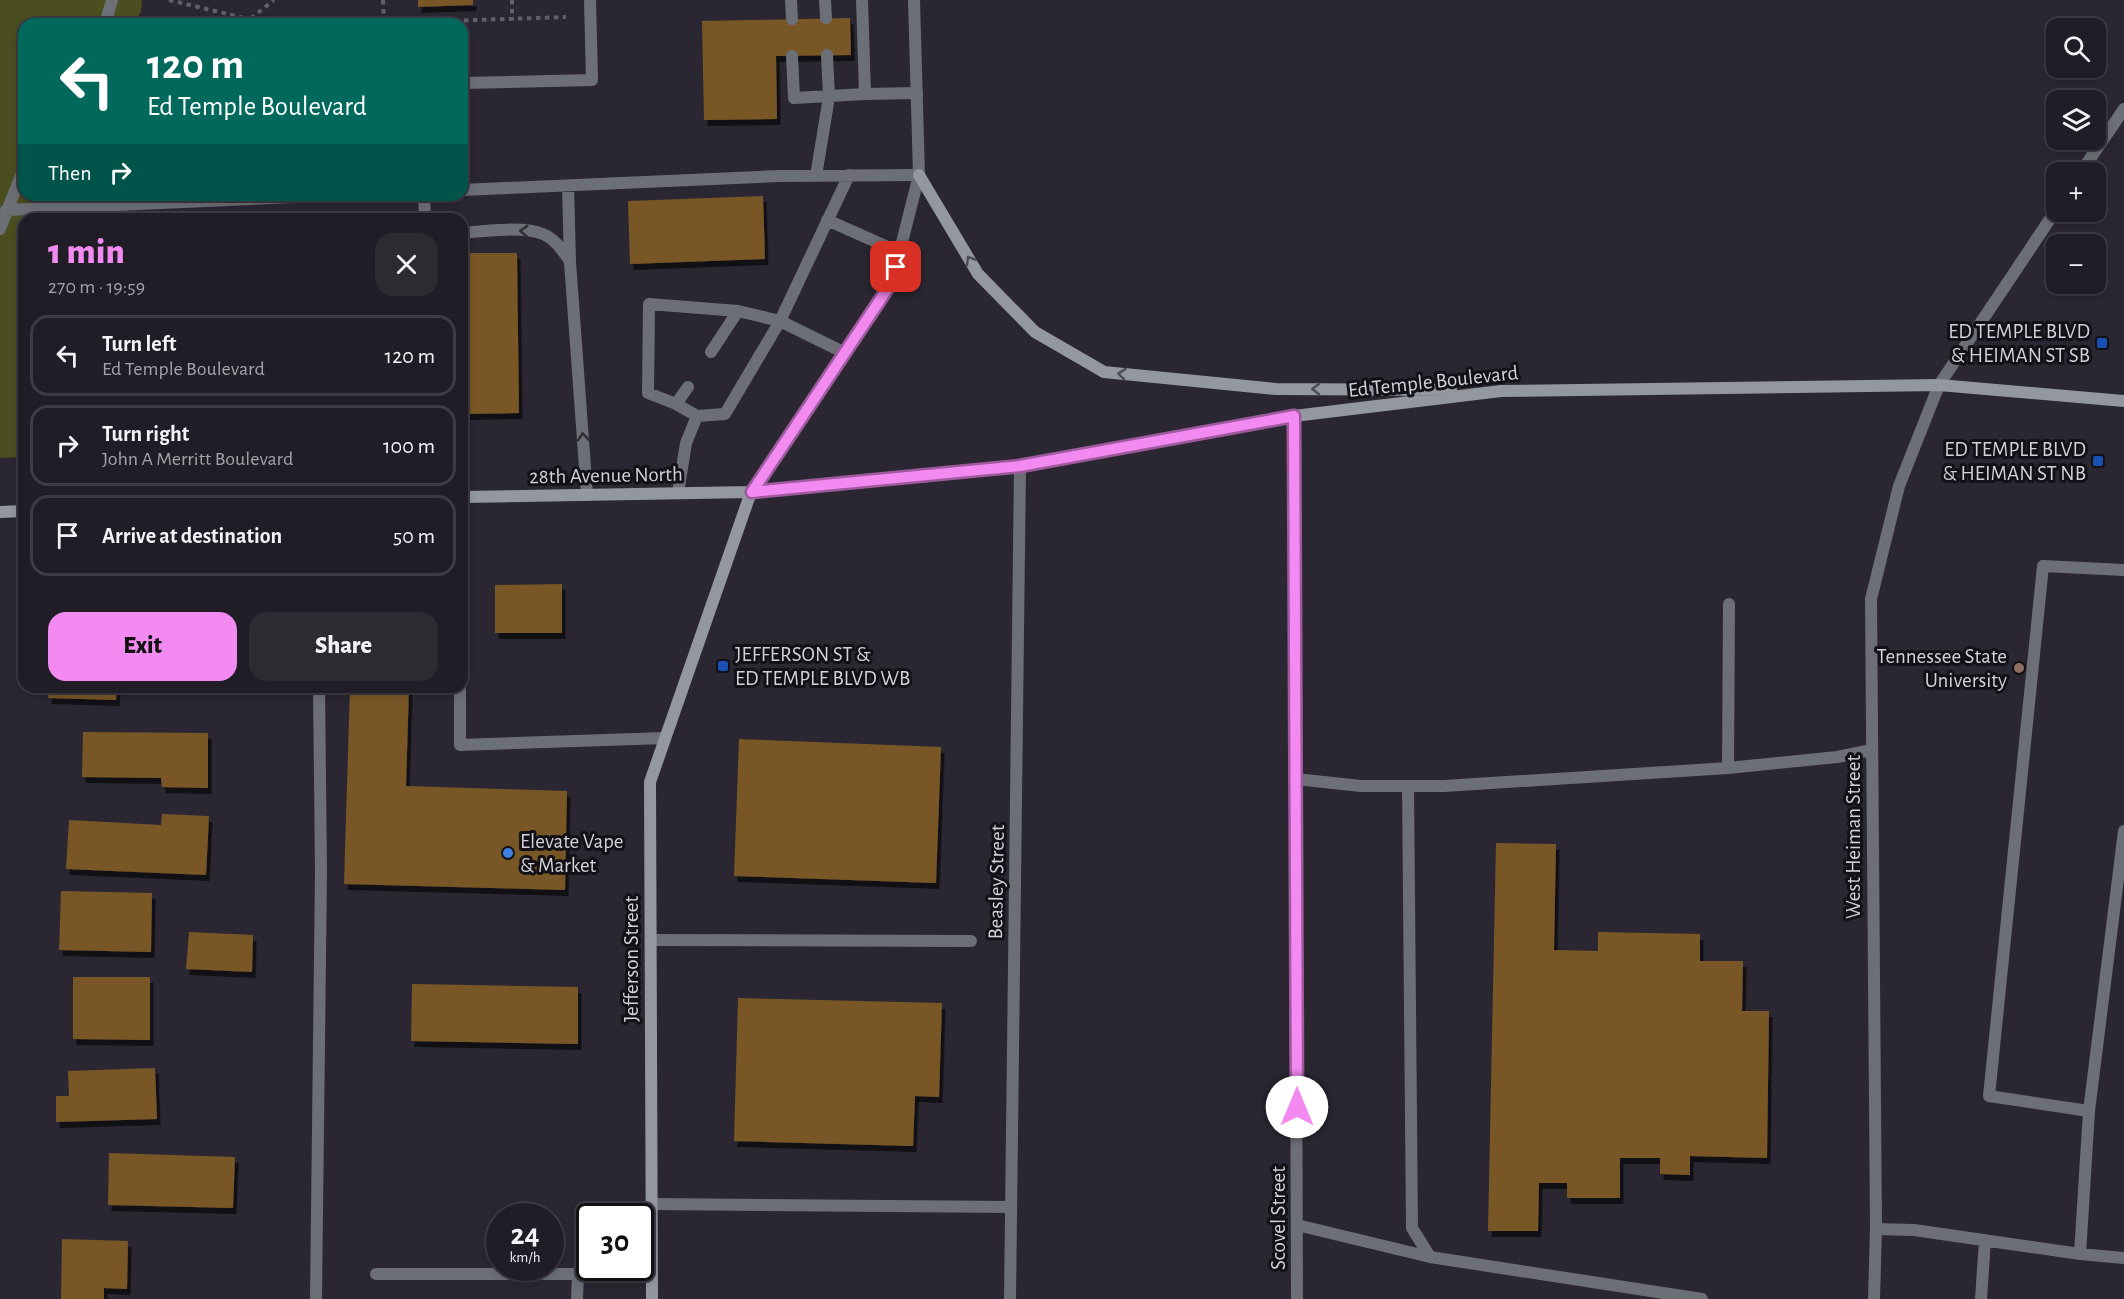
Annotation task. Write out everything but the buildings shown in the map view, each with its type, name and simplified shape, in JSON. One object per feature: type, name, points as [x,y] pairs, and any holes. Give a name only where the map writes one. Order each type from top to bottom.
[{"type":"main road","points":[[919,175],[978,274],[1035,332],[1104,372],[1276,389],[1501,390]]},
{"type":"main road","name":"Ed Temple Boulevard","points":[[752,492],[1020,466],[1294,416],[1501,390],[1939,385],[2124,401]]},
{"type":"main road","name":"28th Avenue North","points":[[468,497],[752,492]]},
{"type":"main road","name":"Jefferson Street","points":[[652,1203],[650,782],[752,492]]},
{"type":"main road","points":[[0,512],[18,511]]},
{"type":"main road","name":"Jefferson Street","points":[[652,1281],[652,1299]]},
{"type":"street","points":[[107,18],[112,0]]},
{"type":"street","points":[[468,83],[592,80],[590,0]]},
{"type":"street","points":[[791,0],[792,19]]},
{"type":"street","points":[[825,0],[826,18]]},
{"type":"street","points":[[862,0],[865,94]]},
{"type":"street","points":[[752,492],[892,282],[919,175],[914,0]]},
{"type":"street","points":[[792,56],[794,98],[917,93]]},
{"type":"street","points":[[816,176],[829,97],[827,56]]},
{"type":"street","points":[[2088,162],[2124,109]]},
{"type":"street","points":[[845,353],[780,321],[738,310],[649,304],[648,393],[676,404],[697,416],[724,414],[780,321],[849,175]]},
{"type":"street","points":[[468,190],[816,176],[919,175]]},
{"type":"street","points":[[0,228],[18,182]]},
{"type":"street","points":[[568,186],[570,262],[587,495]]},
{"type":"street","points":[[6,210],[205,201]]},
{"type":"street","points":[[827,220],[899,252]]},
{"type":"street","name":"West Heiman Street","points":[[1874,1299],[1876,1229],[1871,599],[1899,486],[1939,385],[2048,222]]},
{"type":"street","points":[[468,233],[530,231],[544,234],[559,245],[570,262]]},
{"type":"street","points":[[711,352],[738,310]]},
{"type":"street","points":[[676,404],[688,387]]},
{"type":"street","points":[[678,493],[686,443],[697,416]]},
{"type":"street","name":"Scovel Street","points":[[1294,416],[1297,1299]]},
{"type":"street","name":"Beasley Street","points":[[1010,1299],[1020,466]]},
{"type":"street","points":[[2089,1111],[1989,1096],[2043,566],[2124,570]]},
{"type":"street","points":[[1728,768],[1729,604]]},
{"type":"street","points":[[316,1299],[321,871],[319,693]]},
{"type":"street","points":[[460,693],[460,745],[665,738]]},
{"type":"street","points":[[1296,779],[1361,786],[1444,786],[1728,768],[1837,757],[1872,750]]},
{"type":"street","points":[[1408,786],[1412,1228],[1430,1257]]},
{"type":"street","points":[[2080,1254],[2089,1111],[2124,831]]},
{"type":"street","points":[[651,940],[971,940]]},
{"type":"street","points":[[654,1204],[1011,1207]]},
{"type":"street","points":[[1297,1225],[1430,1257],[1702,1299]]},
{"type":"street","points":[[1876,1229],[1914,1230],[2080,1254],[2124,1258]]},
{"type":"street","points":[[1981,1299],[1985,1240]]},
{"type":"street","points":[[376,1274],[578,1274],[577,1299]]},
{"type":"path","points":[[169,0],[242,18]]},
{"type":"path","points":[[252,18],[274,0]]},
{"type":"path","points":[[383,0],[384,18]]},
{"type":"path","points":[[512,0],[512,19]]},
{"type":"path","points":[[468,20],[590,16]]},
{"type":"green space","points":[[0,0],[142,0],[141,12],[137,18],[18,18],[18,201],[31,201],[32,213],[18,213],[18,457],[0,458]]},
{"type":"place","name":"ED TEMPLE BLVD & HEIMAN ST SB","points":[[2102,343]]},
{"type":"place","name":"ED TEMPLE BLVD & HEIMAN ST NB","points":[[2098,461]]},
{"type":"place","name":"JEFFERSON ST & ED TEMPLE BLVD WB","points":[[723,666]]},
{"type":"place","name":"Tennessee State University","points":[[2019,668]]},
{"type":"place","name":"Elevate Vape & Market","points":[[508,853]]},
{"type":"route","points":[[896,267],[892,282],[752,492],[1020,466],[1294,416],[1297,1107]]}]
